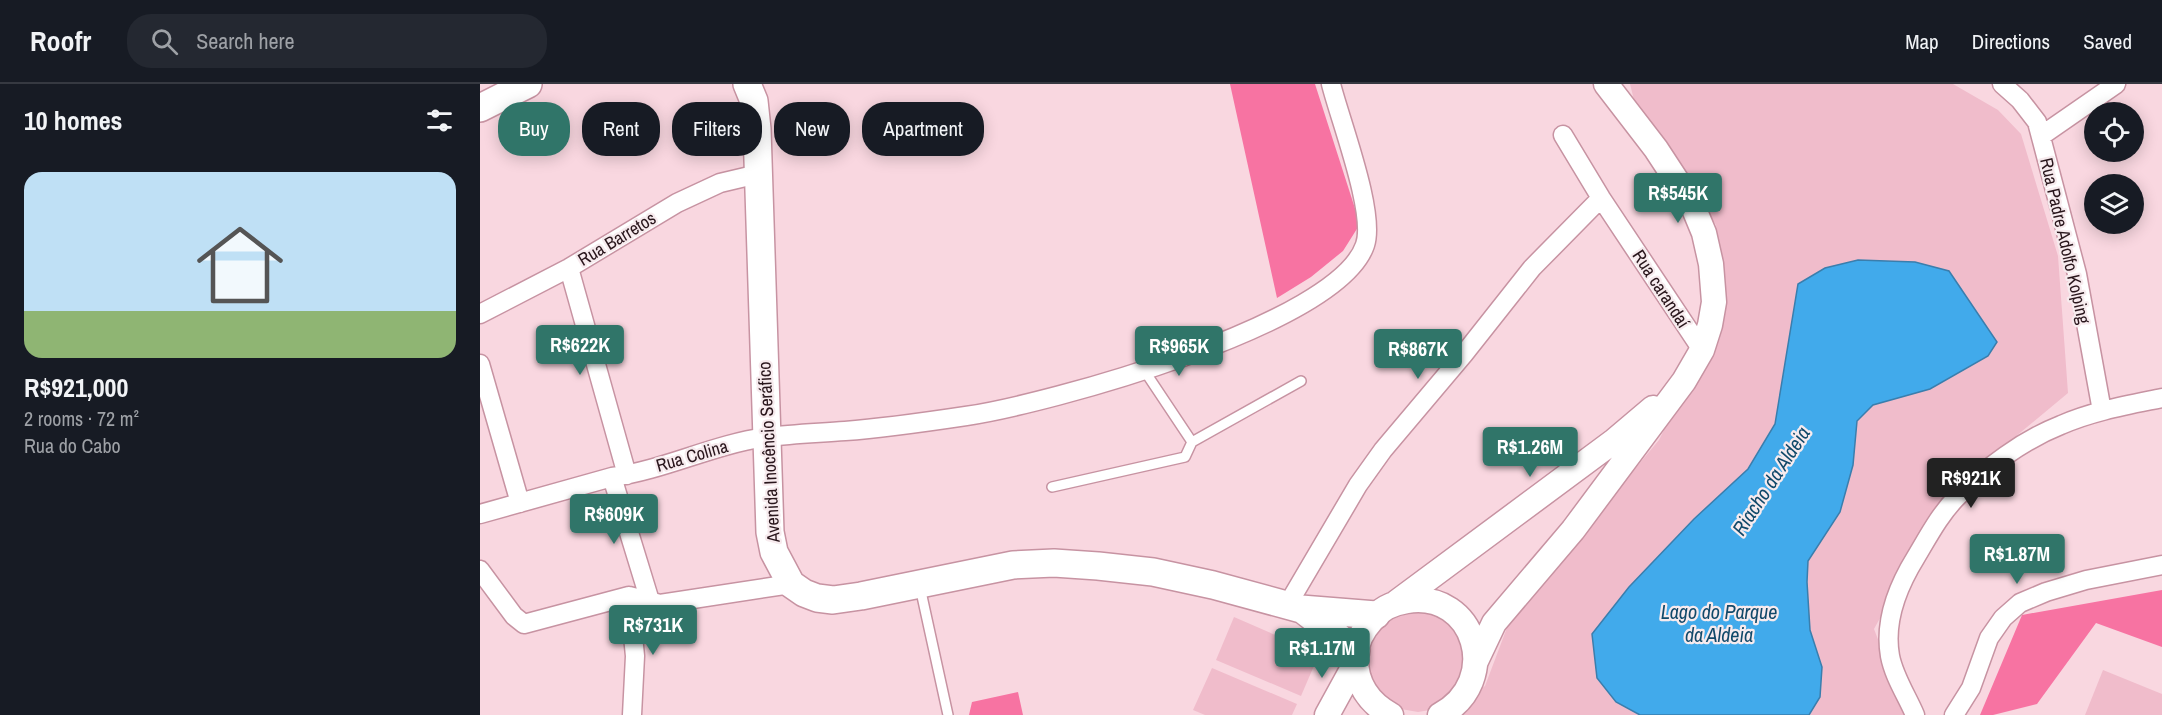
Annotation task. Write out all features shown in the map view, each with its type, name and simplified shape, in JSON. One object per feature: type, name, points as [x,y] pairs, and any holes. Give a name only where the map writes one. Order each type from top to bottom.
[{"type":"main road","points":[[480,108],[528,84]]},
{"type":"main road","name":"Avenida Inocêncio Seráfico","points":[[747,84],[754,101],[758,174],[770,532],[774,552],[791,584]]},
{"type":"main road","points":[[1476,661],[1494,623],[1573,530],[1684,381],[1702,350],[1710,325],[1714,302],[1711,264],[1704,233],[1692,204],[1677,179],[1606,84]]},
{"type":"main road","points":[[1327,715],[1356,657],[1363,631],[1387,608],[1614,441],[1684,381]]},
{"type":"main road","points":[[791,584],[804,593],[832,600],[920,585],[967,573],[1054,563],[1154,573],[1295,606],[1387,608],[1416,599],[1435,602],[1452,611],[1465,625],[1474,642],[1476,661],[1473,679],[1464,696],[1440,715]]},
{"type":"main road","points":[[1295,606],[1356,657],[1359,680],[1366,694],[1377,706],[1391,715]]},
{"type":"street","name":"Rua Colina","points":[[480,514],[713,448],[766,437],[848,431],[968,416],[1092,388],[1238,336],[1274,320],[1338,278],[1359,259],[1366,243],[1367,220],[1358,177],[1331,84]]},
{"type":"street","name":"Rua Padre Adolfo Kolping","points":[[2002,84],[2020,100],[2037,122],[2075,267],[2102,411]]},
{"type":"street","points":[[2041,136],[2116,84]]},
{"type":"street","name":"Rua carandaí","points":[[1563,135],[1601,198],[1702,350]]},
{"type":"street","name":"Rua Barretos","points":[[480,314],[569,268],[677,202],[720,183],[758,174]]},
{"type":"street","points":[[1295,606],[1358,485],[1383,450],[1464,354],[1526,275],[1601,198]]},
{"type":"street","points":[[569,268],[650,601]]},
{"type":"street","points":[[480,364],[520,503]]},
{"type":"street","points":[[1915,715],[1899,683],[1890,657],[1889,633],[1894,604],[1909,568],[1931,532],[1956,498],[2024,444],[2060,425],[2102,411],[2162,398]]},
{"type":"street","points":[[1954,715],[1971,688],[1989,638],[2003,618],[2020,603],[2046,591],[2086,580],[2162,565]]},
{"type":"street","points":[[480,570],[510,611],[524,624],[629,596],[660,604],[791,584]]},
{"type":"street","points":[[629,596],[635,656],[632,715]]},
{"type":"lane","points":[[1144,370],[1192,442]]},
{"type":"lane","points":[[1052,487],[1185,457],[1192,442],[1301,381]]},
{"type":"lane","points":[[920,585],[948,715]]},
{"type":"shaded area","points":[[1230,84],[1315,84],[1360,224],[1343,251],[1311,277],[1277,298]]},
{"type":"shaded area","points":[[1630,84],[1953,84],[1998,110],[2021,134],[2058,256],[2068,393],[1950,491],[1874,629],[1907,715],[1444,715],[1485,686],[1511,617],[1659,440],[1725,308],[1716,225],[1635,104]]},
{"type":"shaded area","points":[[2162,590],[2162,647],[2096,623],[2037,704],[1993,715],[1980,715],[2022,615]]},
{"type":"shaded area","points":[[1403,610],[1437,612],[1463,636],[1464,681],[1430,710],[1418,712],[1395,708],[1377,694],[1364,662],[1374,629]]},
{"type":"shaded area","points":[[1234,617],[1319,654],[1301,696],[1216,660]]},
{"type":"shaded area","points":[[1212,668],[1297,704],[1292,715],[1205,715],[1193,710]]},
{"type":"shaded area","points":[[2103,670],[2162,694],[2162,715],[2085,715]]},
{"type":"shaded area","points":[[1018,692],[1023,715],[969,715],[972,702]]},
{"type":"water","name":"Lago do Parque da Aldeia","points":[[1858,260],[1915,262],[1949,271],[1997,342],[1988,356],[1930,389],[1873,405],[1857,421],[1853,465],[1840,512],[1808,561],[1810,630],[1822,667],[1820,697],[1809,715],[1640,715],[1616,702],[1597,678],[1592,634],[1629,587],[1694,519],[1748,469],[1775,424],[1798,284],[1825,268]]},
{"type":"water label","name":"Riacho da Aldeia","points":[[1771,481]]}]
